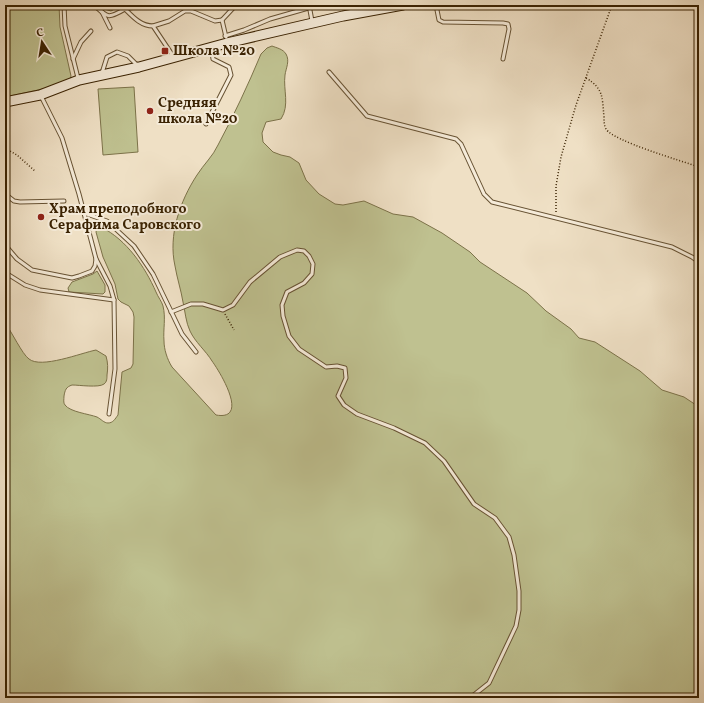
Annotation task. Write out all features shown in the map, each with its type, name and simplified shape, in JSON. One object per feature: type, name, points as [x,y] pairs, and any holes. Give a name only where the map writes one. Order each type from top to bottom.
[{"type":"main road","points":[[5,102],[40,95],[79,80],[174,58],[215,46],[226,39],[313,23],[361,8],[403,5]]},
{"type":"lane","points":[[64,5],[65,26],[72,59],[79,80]]},
{"type":"lane","points":[[94,5],[109,16],[113,16],[125,9],[154,5]]},
{"type":"lane","points":[[125,9],[139,21],[153,26],[169,21],[185,11],[192,11],[215,21],[222,20],[236,5]]},
{"type":"lane","points":[[222,20],[226,39],[270,19],[309,6],[320,5]]},
{"type":"lane","points":[[436,5],[439,20],[443,22],[503,22],[508,24],[509,29],[503,59]]},
{"type":"lane","points":[[309,6],[313,23]]},
{"type":"lane","points":[[102,12],[110,28]]},
{"type":"lane","points":[[153,26],[174,58]]},
{"type":"lane","points":[[72,59],[81,42],[91,31]]},
{"type":"lane","points":[[206,124],[231,75],[229,67],[213,59],[212,53],[215,46]]},
{"type":"lane","points":[[101,75],[107,57],[117,52],[128,56],[139,67]]},
{"type":"lane","points":[[329,72],[367,116],[456,139],[461,144],[484,194],[492,202],[672,247],[699,262]]},
{"type":"lane","points":[[40,95],[62,138],[96,259],[110,286],[114,300],[115,369],[109,414]]},
{"type":"lane","points":[[5,194],[14,201],[20,202],[64,201]]},
{"type":"lane","points":[[84,213],[107,221],[134,246],[153,274],[182,334],[196,352]]},
{"type":"lane","points":[[5,245],[16,259],[32,270],[72,278],[92,271],[95,266],[96,259]]},
{"type":"lane","points":[[171,312],[191,304],[203,304],[223,310],[233,305],[250,282],[280,257],[297,250],[304,251],[309,256],[313,264],[312,274],[304,283],[288,292],[282,305],[283,316],[289,336],[299,349],[326,367],[337,366],[344,368],[346,378],[338,396],[344,405],[357,414],[394,428],[425,443],[444,461],[474,504],[495,518],[509,537],[514,555],[519,591],[519,610],[516,626],[489,683],[470,698]]},
{"type":"lane","points":[[9,275],[25,285],[40,290],[114,300]]},
{"type":"path","points":[[556,219],[556,186],[561,157],[576,104],[612,5]]},
{"type":"path","points":[[586,78],[596,84],[600,92],[604,124],[610,133],[626,141],[699,166]]},
{"type":"path","points":[[5,148],[17,155],[35,171]]},
{"type":"path","points":[[223,310],[234,330]]},
{"type":"green space","points":[[5,5],[59,5],[60,27],[71,76],[70,80],[52,87],[5,97]]},
{"type":"green space","points":[[102,5],[122,5],[111,11],[104,9]]},
{"type":"green space","points":[[272,46],[283,51],[287,57],[288,62],[285,75],[286,103],[284,114],[281,119],[266,122],[262,133],[263,142],[273,152],[290,157],[299,163],[306,180],[319,194],[335,204],[343,205],[364,201],[393,214],[413,217],[442,233],[470,252],[480,262],[527,293],[546,311],[571,329],[579,338],[595,342],[640,371],[662,390],[684,397],[699,407],[699,698],[5,698],[5,323],[26,356],[35,362],[52,361],[96,350],[106,356],[108,368],[105,383],[98,386],[72,385],[65,390],[64,402],[67,407],[71,409],[97,417],[105,422],[110,423],[114,420],[118,415],[122,372],[131,368],[133,364],[134,317],[129,306],[118,299],[115,284],[103,257],[96,232],[97,228],[101,227],[110,232],[127,247],[141,264],[152,283],[163,306],[165,347],[167,357],[172,367],[216,415],[226,415],[231,411],[232,403],[230,394],[221,375],[210,357],[190,331],[173,254],[174,230],[185,196],[200,171],[216,149],[241,100],[261,54],[267,48]]},
{"type":"green space","points":[[134,87],[138,152],[103,155],[98,89]]},
{"type":"green space","points":[[97,271],[105,285],[105,292],[103,294],[69,292],[68,288],[72,282]]},
{"type":"place","name":"Школа №20","points":[[165,51]]},
{"type":"place","name":"Средняя школа №20","points":[[150,111]]},
{"type":"place","name":"Храм преподобного Серафима Саровского","points":[[41,217]]}]
